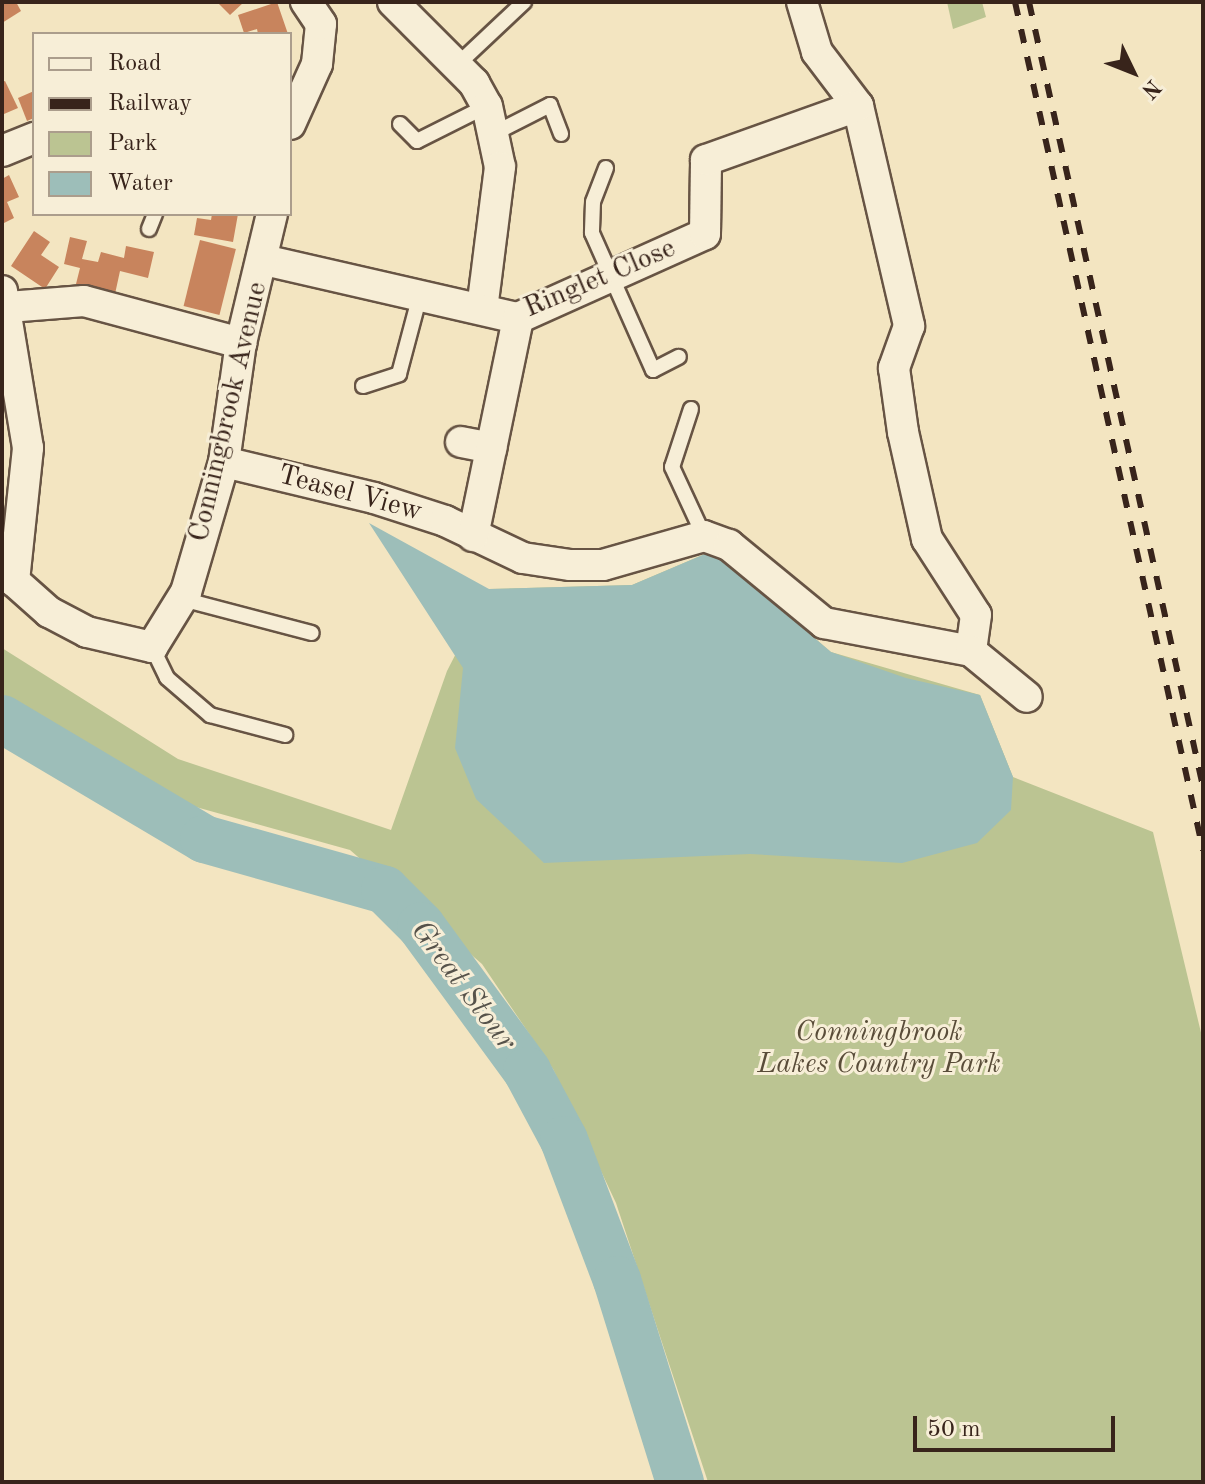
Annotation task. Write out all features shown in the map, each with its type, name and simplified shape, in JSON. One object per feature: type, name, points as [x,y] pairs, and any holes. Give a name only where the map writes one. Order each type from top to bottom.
[{"type":"street","points":[[292,120],[317,64],[321,24],[306,2]]},
{"type":"street","points":[[393,2],[457,65],[490,120],[500,167],[482,309]]},
{"type":"street","points":[[802,2],[817,52],[858,106],[909,326],[894,368],[903,432],[927,539],[976,615],[971,651]]},
{"type":"street","name":"Ringlet Close","points":[[264,260],[518,318],[705,234],[706,160],[858,106]]},
{"type":"street","points":[[2,151],[32,139]]},
{"type":"street","name":"Conningbrook Avenue","points":[[152,647],[182,599],[224,462],[241,343],[264,260],[272,216]]},
{"type":"street","points":[[152,647],[87,632],[49,612],[14,581],[28,448],[5,299],[84,301],[149,315],[241,343]]},
{"type":"street","points":[[473,536],[476,445],[518,318]]},
{"type":"street","name":"Teasel View","points":[[224,462],[374,498],[445,521],[523,558],[603,565],[704,536]]},
{"type":"street","points":[[704,536],[729,545],[824,623],[971,651],[1027,697]]},
{"type":"lane","points":[[457,65],[524,2]]},
{"type":"lane","points":[[400,124],[417,141],[550,105],[561,134]]},
{"type":"lane","points":[[606,168],[593,202],[592,233],[653,370],[679,357]]},
{"type":"lane","points":[[149,229],[154,216]]},
{"type":"lane","points":[[363,386],[399,374],[420,295]]},
{"type":"lane","points":[[691,409],[672,467],[704,536]]},
{"type":"lane","points":[[182,599],[312,633]]},
{"type":"lane","points":[[152,647],[167,678],[210,715],[285,735]]},
{"type":"green space","points":[[947,2],[982,2],[986,17],[953,29]]},
{"type":"green space","name":"Conningbrook Lakes Country Park","points":[[712,551],[831,652],[980,695],[1013,777],[1153,832],[1203,1041],[1203,1482],[708,1482],[616,1203],[553,1069],[482,964],[350,850],[160,797],[2,706],[2,648],[178,759],[391,830],[447,671],[489,589],[632,585]]},
{"type":"water","points":[[369,523],[489,589],[632,585],[712,551],[831,652],[906,678],[980,695],[1013,777],[1011,810],[977,843],[902,863],[750,854],[544,863],[476,799],[455,748],[463,668]]},
{"type":"building","points":[[2,2],[16,2],[21,11],[2,23]]},
{"type":"building","points":[[217,2],[244,2],[230,15]]},
{"type":"building","points":[[277,2],[287,32],[258,32],[257,29],[244,32],[238,15]]},
{"type":"building","points":[[5,81],[18,108],[4,114],[2,82]]},
{"type":"building","points":[[32,92],[32,119],[27,121],[18,98]]},
{"type":"building","points":[[9,175],[19,197],[7,202],[14,218],[2,224],[2,179]]},
{"type":"building","points":[[212,216],[238,216],[233,242],[194,235],[197,218],[211,220]]},
{"type":"building","points":[[34,231],[50,242],[41,255],[59,267],[45,289],[11,266]]},
{"type":"building","points":[[70,237],[87,241],[82,259],[98,262],[101,252],[124,258],[126,246],[154,252],[148,278],[120,271],[115,294],[76,284],[80,268],[64,264]]},
{"type":"building","points":[[200,240],[236,249],[219,315],[184,306]]},
{"type":"waterway","name":"Great Stour","points":[[2,719],[204,839],[385,890],[421,926],[527,1071],[564,1140],[617,1280],[680,1482]]},
{"type":"railway","points":[[1015,2],[1203,850]]},
{"type":"railway","points":[[1029,2],[1203,787]]}]
